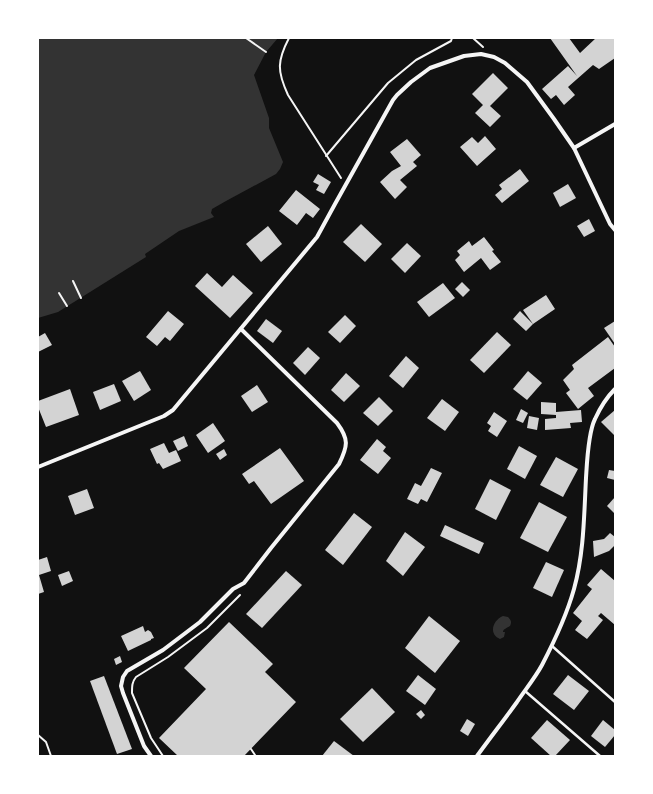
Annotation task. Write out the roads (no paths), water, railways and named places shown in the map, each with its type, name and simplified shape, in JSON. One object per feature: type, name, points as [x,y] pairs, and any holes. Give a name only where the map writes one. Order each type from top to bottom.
[{"type":"street","points":[[38,468],[164,416],[173,410],[318,237],[393,100],[411,82],[430,68],[464,56],[481,54],[494,57],[505,63],[527,82],[574,148],[610,224],[615,230]]},
{"type":"street","points":[[574,148],[615,124]]},
{"type":"street","points":[[151,756],[144,746],[123,693],[121,686],[123,677],[127,671],[163,650],[200,622],[233,589],[244,583],[340,464],[344,455],[346,444],[344,433],[337,423],[241,328]]},
{"type":"street","points":[[477,756],[541,666],[568,608],[579,567],[583,539],[587,464],[592,429],[594,420],[602,406],[615,389]]},
{"type":"lane","points":[[552,645],[615,702]]},
{"type":"lane","points":[[525,690],[600,756]]}]
